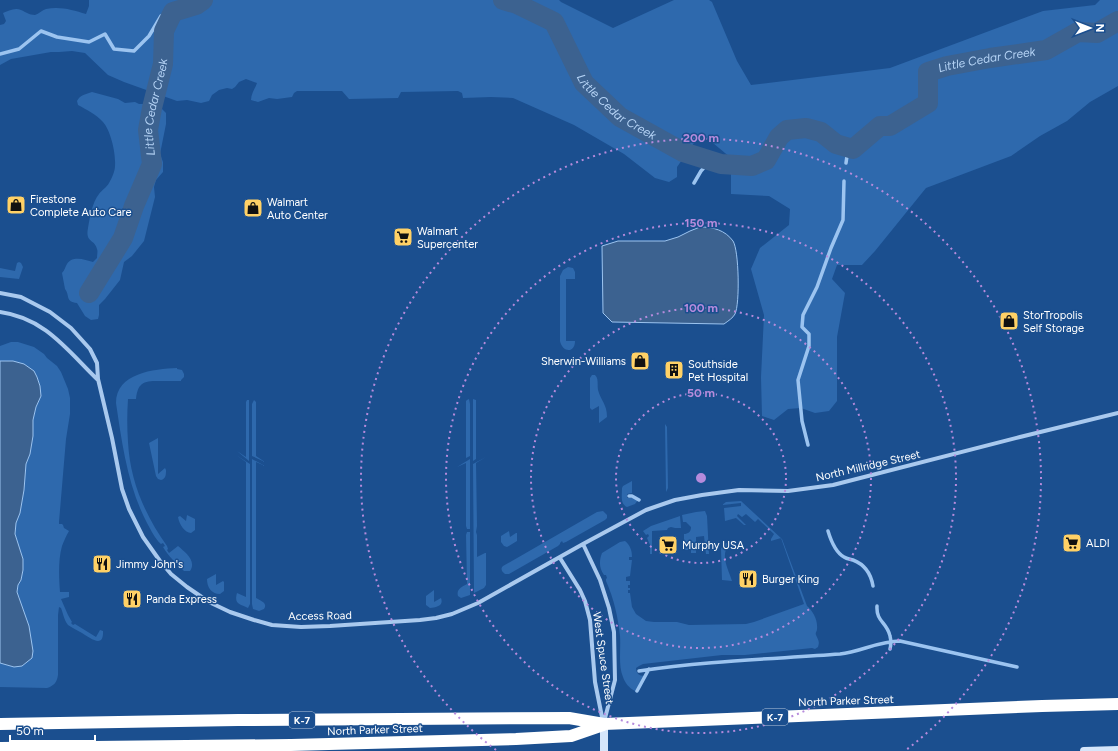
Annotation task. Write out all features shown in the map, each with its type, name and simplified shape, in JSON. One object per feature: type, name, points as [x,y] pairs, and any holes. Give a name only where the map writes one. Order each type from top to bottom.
[{"type":"highway","name":"North Parker Street","points":[[1,723],[569,718],[604,724],[1118,704]]},
{"type":"highway","name":"North Parker Street","points":[[0,748],[291,745],[516,739],[571,736],[604,724]]},
{"type":"street","name":"Access Road","points":[[0,293],[21,297],[50,312],[71,328],[90,349],[97,363],[98,379],[122,489],[129,509],[143,537],[171,574],[209,602],[230,612],[254,620],[302,628],[436,618],[452,614],[478,603],[560,558]]},
{"type":"street","points":[[0,312],[6,312],[24,318],[41,326],[58,339],[98,379]]},
{"type":"street","name":"North Millridge Street","points":[[560,558],[646,510],[675,500],[739,490],[788,491],[833,485],[1006,440],[1118,413]]},
{"type":"street","name":"West Spuce Street","points":[[583,544],[600,580],[609,608],[614,632],[615,680],[604,724]]},
{"type":"street","name":"West Spuce Street","points":[[560,558],[580,590],[585,601],[590,620],[594,682],[604,724]]},
{"type":"street","points":[[604,724],[604,751]]},
{"type":"street","points":[[1084,751],[1118,750]]},
{"type":"shaded area","points":[[89,0],[559,0],[613,28],[674,0],[709,0],[712,2],[737,61],[751,85],[890,68],[1043,11],[1095,5],[1100,0],[1118,0],[1118,86],[1090,102],[1067,121],[1040,136],[1011,156],[926,188],[862,265],[837,265],[832,279],[845,293],[837,337],[837,401],[829,411],[815,413],[801,408],[788,409],[774,420],[762,416],[761,377],[764,315],[751,269],[760,248],[789,225],[790,209],[769,196],[731,194],[731,158],[701,133],[677,167],[677,177],[669,182],[655,178],[624,154],[574,125],[513,98],[463,98],[462,93],[458,91],[401,92],[398,98],[349,99],[342,91],[297,91],[292,97],[277,99],[269,98],[258,102],[251,100],[257,83],[246,79],[239,82],[232,89],[227,88],[219,90],[212,95],[209,101],[201,103],[187,100],[177,101],[124,82],[108,75],[85,53],[72,51],[51,52],[11,59],[0,65],[0,25],[4,24],[6,21],[3,13],[16,9],[35,15],[46,9],[61,8],[86,14],[89,6]]},
{"type":"shaded area","points":[[92,92],[118,99],[125,103],[135,102],[148,107],[162,109],[166,113],[166,124],[160,154],[163,162],[163,172],[156,180],[154,187],[155,197],[144,241],[132,256],[124,262],[120,280],[99,305],[98,319],[91,320],[85,316],[77,303],[69,300],[62,273],[67,264],[72,260],[83,259],[93,262],[97,258],[96,246],[89,239],[87,233],[95,202],[99,194],[109,183],[115,168],[114,149],[106,126],[91,112],[78,105],[77,101],[80,97]]},
{"type":"shaded area","points":[[700,227],[714,229],[726,234],[733,241],[735,246],[738,265],[738,300],[735,314],[732,318],[724,324],[612,322],[603,313],[602,246],[618,241],[665,241]]},
{"type":"shaded area","points":[[19,262],[23,267],[19,279],[0,277],[0,268],[15,271],[17,263]]},
{"type":"shaded area","points":[[568,267],[573,268],[575,272],[575,279],[566,279],[566,341],[575,341],[571,350],[563,347],[560,341],[560,276],[563,270]]},
{"type":"shaded area","points":[[11,342],[18,342],[34,347],[44,354],[57,366],[68,389],[70,398],[70,414],[66,439],[59,524],[62,524],[64,528],[69,531],[61,551],[59,575],[60,592],[69,592],[69,597],[61,599],[73,625],[75,624],[96,637],[100,630],[103,631],[101,640],[96,641],[92,639],[68,625],[61,608],[59,607],[58,675],[55,683],[47,688],[0,687],[0,663],[14,667],[20,599],[17,592],[23,570],[23,559],[15,534],[16,523],[20,513],[26,464],[30,454],[33,436],[33,420],[36,407],[41,396],[37,377],[13,361],[0,361],[0,346]]},
{"type":"shaded area","points":[[0,361],[13,361],[24,364],[34,371],[40,386],[41,396],[36,407],[33,420],[33,436],[30,454],[26,464],[24,490],[20,513],[16,523],[15,534],[23,559],[23,570],[17,592],[29,626],[33,651],[32,658],[22,666],[14,667],[0,663]]},
{"type":"shaded area","points":[[177,368],[182,370],[184,374],[181,381],[155,381],[143,383],[138,389],[136,399],[128,399],[128,442],[129,456],[135,484],[146,510],[167,546],[169,553],[178,546],[189,557],[192,564],[190,571],[184,571],[167,554],[163,547],[165,546],[157,540],[140,509],[130,480],[116,403],[118,393],[122,385],[129,379],[148,372]]},
{"type":"shaded area","points":[[592,375],[595,375],[597,378],[598,390],[607,413],[607,417],[599,423],[599,406],[592,410],[590,408],[590,378]]},
{"type":"shaded area","points":[[469,399],[470,456],[466,458],[466,401]]},
{"type":"shaded area","points":[[473,399],[476,400],[476,459],[473,461]]},
{"type":"shaded area","points":[[247,400],[249,400],[249,461],[237,451],[246,457]]},
{"type":"shaded area","points":[[254,400],[256,402],[256,456],[265,462],[252,456],[252,404]]},
{"type":"shaded area","points":[[665,424],[667,427],[668,488],[666,492]]},
{"type":"shaded area","points":[[158,438],[158,474],[165,468],[166,470],[165,477],[161,480],[156,476],[149,443]]},
{"type":"shaded area","points":[[236,455],[250,464],[250,604],[248,608],[238,603],[236,599],[237,593],[246,597],[246,462]]},
{"type":"shaded area","points":[[486,457],[476,463],[476,532],[477,557],[486,553],[486,585],[484,588],[474,593],[473,464]]},
{"type":"shaded area","points":[[252,459],[265,466],[256,462],[256,598],[265,605],[264,609],[259,611],[253,609],[252,604]]},
{"type":"shaded area","points":[[470,459],[470,529],[467,529],[466,463],[457,467]]},
{"type":"shaded area","points":[[632,481],[632,493],[627,494],[627,498],[638,500],[635,504],[627,507],[622,502],[622,488]]},
{"type":"shaded area","points":[[741,501],[781,538],[771,541],[774,534],[758,519],[755,522],[746,514],[742,517],[738,514],[737,516],[746,525],[736,518],[725,521],[724,508],[741,506],[741,503],[722,505],[726,502]]},
{"type":"shaded area","points":[[603,511],[607,515],[605,520],[566,542],[563,543],[562,541],[558,546],[509,574],[505,574],[502,571],[503,566],[597,512]]},
{"type":"shaded area","points":[[705,511],[707,516],[709,554],[706,554],[704,536],[696,537],[696,553],[691,553],[691,550],[684,550],[684,534],[689,532],[691,527],[686,522],[683,522],[682,515]]},
{"type":"shaded area","points":[[187,515],[195,519],[195,530],[191,533],[183,528],[178,517],[180,516],[186,521]]},
{"type":"shaded area","points":[[680,516],[681,528],[671,527],[667,530],[652,531],[652,554],[650,554],[650,545],[647,538],[649,536],[643,531],[651,526]]},
{"type":"shaded area","points":[[509,531],[510,537],[517,533],[517,541],[507,547],[501,542],[501,536]]},
{"type":"shaded area","points":[[467,532],[470,532],[470,595],[461,598],[458,596],[458,592],[460,588],[467,584],[466,535]]},
{"type":"shaded area","points":[[781,538],[807,606],[816,619],[816,634],[819,642],[818,647],[815,649],[812,648],[745,655],[722,655],[643,664],[636,668],[638,674],[644,676],[636,691],[629,687],[621,672],[618,622],[606,581],[607,578],[600,567],[602,553],[620,542],[625,541],[629,546],[632,557],[629,557],[629,560],[632,560],[630,576],[626,577],[626,581],[630,581],[628,588],[630,588],[630,590],[628,590],[628,593],[630,593],[632,607],[636,614],[646,621],[677,622],[689,625],[746,624],[804,604]]},
{"type":"shaded area","points":[[726,543],[729,544],[726,549],[725,558],[732,581],[722,580],[721,549]]},
{"type":"shaded area","points":[[216,574],[216,585],[223,581],[224,582],[224,591],[220,594],[214,593],[207,582],[207,579]]},
{"type":"shaded area","points":[[434,590],[434,602],[441,598],[442,601],[439,606],[430,608],[426,605],[426,596]]},
{"type":"waterway","name":"Little Cedar Creek","points":[[89,293],[123,238],[134,206],[152,164],[148,130],[163,64],[164,31],[173,12],[196,5],[203,0]]},
{"type":"waterway","name":"Little Cedar Creek","points":[[503,0],[517,4],[554,22],[584,83],[620,117],[683,152],[721,164],[752,166],[766,160],[779,137],[787,130],[806,128],[821,132],[836,144],[853,149],[880,126],[890,126],[928,103],[928,72],[947,66],[1046,50],[1078,32],[1097,33],[1118,21]]},
{"type":"waterway","points":[[0,54],[19,49],[41,31],[57,37],[89,42],[105,34],[114,49],[134,51],[149,36],[161,16],[173,12]]},
{"type":"waterway","points":[[846,163],[847,156],[853,149]]},
{"type":"waterway","points":[[694,183],[701,171],[711,160]]},
{"type":"waterway","points":[[808,445],[802,421],[798,380],[809,346],[809,334],[802,327],[803,315],[817,287],[843,220],[844,181]]},
{"type":"waterway","points":[[629,496],[639,500]]},
{"type":"waterway","points":[[828,531],[832,542],[841,555],[845,558],[858,562],[865,567],[871,578],[873,586]]},
{"type":"waterway","points":[[877,606],[878,615],[889,631],[891,642],[890,649]]},
{"type":"waterway","points":[[639,671],[714,663],[840,654],[892,641],[900,641],[1017,667]]},
{"type":"waterway","points":[[637,691],[649,669]]},
{"type":"place","name":"Firestone Complete Auto Care","points":[[16,205]]},
{"type":"place","name":"Walmart Auto Center","points":[[253,208]]},
{"type":"place","name":"Walmart Supercenter","points":[[403,237]]},
{"type":"place","name":"StorTropolis Self Storage","points":[[1009,321]]},
{"type":"place","name":"Sherwin-Williams","points":[[640,361]]},
{"type":"place","name":"Southside Pet Hospital","points":[[674,370]]},
{"type":"place","name":"ALDI","points":[[1072,543]]},
{"type":"place","name":"Murphy USA","points":[[668,545]]},
{"type":"place","name":"Jimmy John's","points":[[102,564]]},
{"type":"place","name":"Burger King","points":[[748,579]]},
{"type":"place","name":"Panda Express","points":[[132,599]]}]
